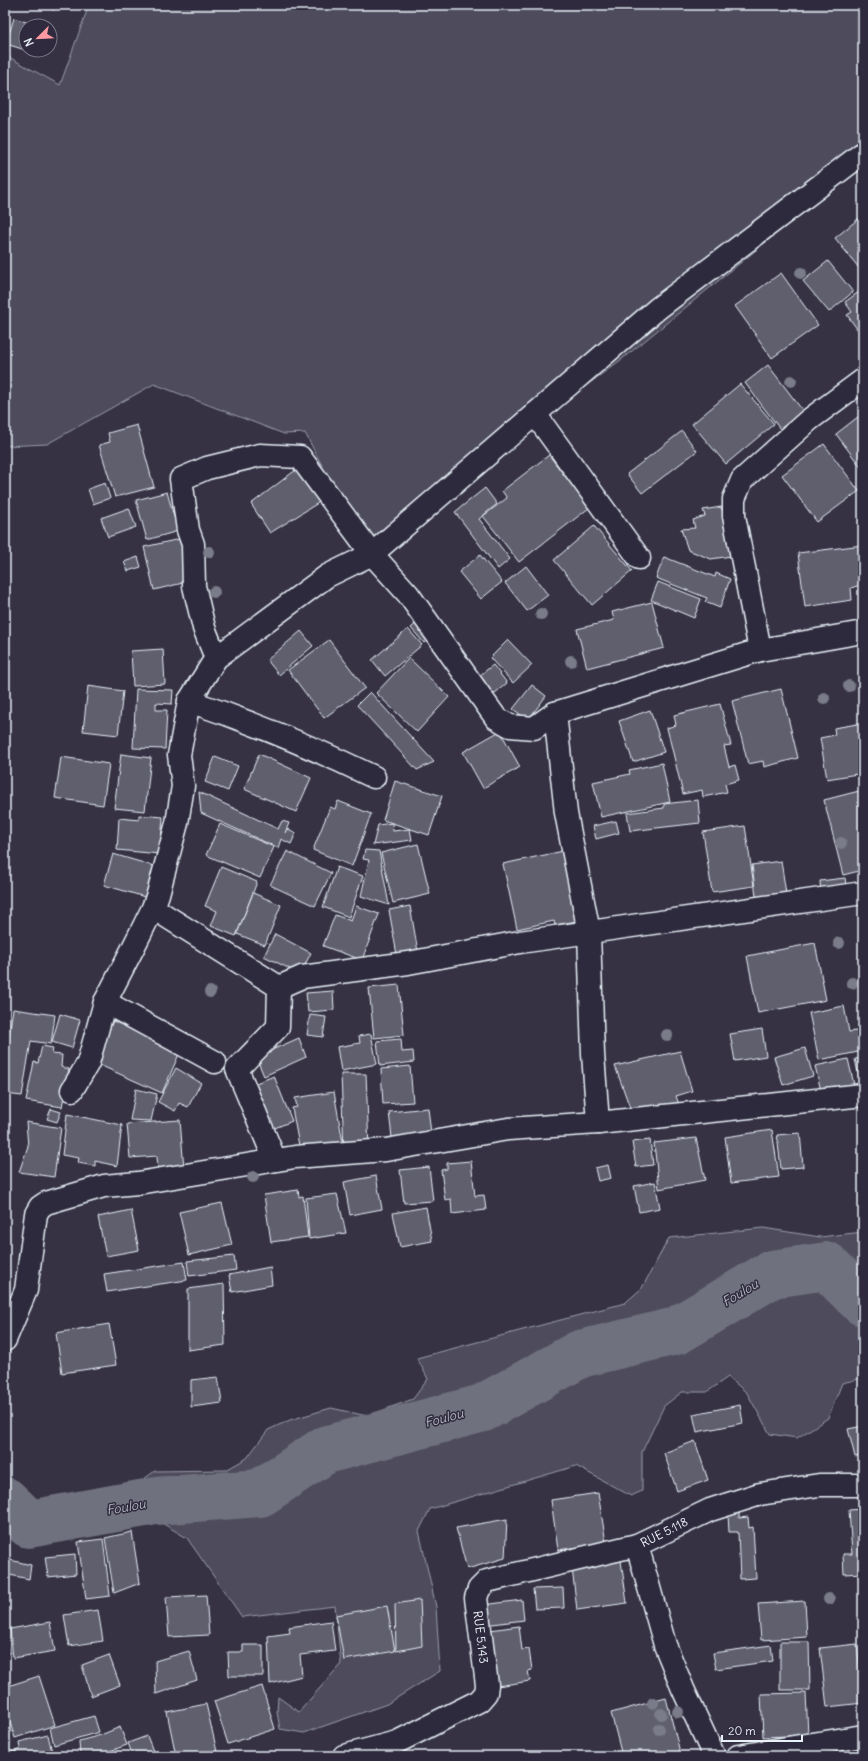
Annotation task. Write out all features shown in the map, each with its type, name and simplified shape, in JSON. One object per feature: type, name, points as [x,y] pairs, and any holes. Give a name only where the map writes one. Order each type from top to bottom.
[{"type":"street","points":[[72,1090],[88,1063],[105,1002],[153,908],[177,823],[183,786],[179,756],[189,701],[216,658],[328,576],[372,554],[657,309],[863,154]]},
{"type":"street","points":[[760,650],[734,516],[734,499],[742,480],[809,420],[863,380]]},
{"type":"street","points":[[535,414],[639,558]]},
{"type":"street","points":[[216,658],[204,628],[194,586],[193,544],[188,530],[181,479],[208,468],[260,455],[300,457],[372,554],[408,594],[496,718],[510,726],[534,728],[555,713],[760,650],[863,632]]},
{"type":"street","points":[[189,701],[229,714],[292,740],[374,777]]},
{"type":"street","points":[[555,713],[566,813],[590,932],[593,1054],[598,1123]]},
{"type":"street","points":[[279,987],[302,977],[408,963],[520,942],[863,893]]},
{"type":"street","points":[[153,908],[279,987]]},
{"type":"street","points":[[275,1160],[237,1069],[278,1027],[279,987]]},
{"type":"street","points":[[105,1002],[215,1062]]},
{"type":"street","points":[[5,1340],[26,1290],[36,1214],[40,1207],[46,1203],[104,1186],[138,1183],[275,1160],[325,1154],[386,1150],[508,1129],[598,1123],[863,1094]]},
{"type":"street","name":"RUE 5.118","points":[[714,1756],[683,1689],[665,1645],[636,1544],[710,1510],[760,1494],[819,1485],[863,1485]]},
{"type":"street","name":"RUE 5.143","points":[[344,1756],[397,1742],[479,1701],[486,1693],[487,1685],[476,1598],[479,1589],[487,1581],[636,1544]]},
{"type":"street","points":[[738,1756],[863,1736]]},
{"type":"shaded area","points":[[89,5],[863,5],[863,163],[626,356],[366,550],[305,433],[284,434],[154,384],[47,444],[5,446],[5,55],[60,85]]},
{"type":"shaded area","points":[[763,1228],[820,1237],[863,1232],[863,1378],[842,1383],[828,1418],[797,1438],[770,1434],[747,1393],[728,1377],[707,1392],[682,1392],[664,1406],[642,1452],[642,1491],[631,1496],[576,1466],[430,1509],[419,1531],[436,1607],[440,1671],[387,1704],[304,1733],[280,1729],[277,1712],[278,1697],[299,1712],[341,1664],[335,1606],[242,1617],[187,1538],[135,1507],[137,1484],[155,1471],[226,1470],[247,1458],[268,1430],[290,1420],[331,1408],[367,1416],[413,1399],[428,1379],[417,1358],[625,1303],[642,1288],[669,1238]]},
{"type":"building","points":[[42,5],[56,5],[54,10]]},
{"type":"building","points":[[14,18],[18,19],[18,48],[6,44]]},
{"type":"building","points":[[863,215],[863,273],[835,238]]},
{"type":"building","points":[[828,261],[853,292],[829,312],[803,281]]},
{"type":"building","points":[[781,273],[818,325],[772,358],[735,306]]},
{"type":"building","points":[[863,289],[863,337],[847,315],[852,312],[845,302]]},
{"type":"building","points":[[768,365],[803,411],[780,429],[745,383]]},
{"type":"building","points":[[740,384],[774,424],[726,464],[692,424]]},
{"type":"building","points":[[863,413],[863,470],[836,434]]},
{"type":"building","points":[[137,425],[154,487],[115,497],[99,445],[110,442],[108,433]]},
{"type":"building","points":[[682,431],[697,451],[642,493],[627,474]]},
{"type":"building","points":[[824,444],[859,491],[817,522],[782,475]]},
{"type":"building","points":[[549,455],[589,508],[519,562],[483,516],[507,498],[502,491]]},
{"type":"building","points":[[301,466],[326,498],[270,533],[251,504]]},
{"type":"building","points":[[105,483],[110,498],[93,504],[88,489]]},
{"type":"building","points":[[485,488],[497,504],[479,519],[510,559],[498,569],[455,512]]},
{"type":"building","points":[[167,492],[178,531],[147,540],[136,500]]},
{"type":"building","points":[[721,507],[738,555],[711,559],[688,550],[681,529],[695,528],[693,520],[705,516],[703,510]]},
{"type":"building","points":[[129,508],[136,527],[108,537],[101,518]]},
{"type":"building","points":[[594,526],[632,571],[592,605],[554,560]]},
{"type":"building","points":[[180,539],[191,581],[154,590],[144,547]]},
{"type":"building","points":[[863,545],[863,584],[851,588],[852,600],[805,607],[798,553]]},
{"type":"building","points":[[480,555],[502,582],[481,599],[459,572]]},
{"type":"building","points":[[138,557],[141,567],[128,571],[124,562]]},
{"type":"building","points":[[664,557],[715,577],[716,573],[730,579],[720,608],[705,602],[707,598],[656,578]]},
{"type":"building","points":[[526,566],[548,595],[527,611],[505,583]]},
{"type":"building","points":[[658,582],[701,599],[694,618],[651,600]]},
{"type":"building","points":[[652,602],[664,648],[587,668],[577,629],[614,620],[612,612]]},
{"type":"building","points":[[420,620],[433,635],[424,643],[411,628]]},
{"type":"building","points":[[408,629],[422,645],[385,676],[372,660]]},
{"type":"building","points":[[301,631],[313,646],[279,675],[267,660]]},
{"type":"building","points":[[329,640],[365,688],[324,718],[288,670]]},
{"type":"building","points":[[508,640],[532,665],[513,683],[490,658]]},
{"type":"building","points":[[163,649],[165,684],[133,686],[131,651]]},
{"type":"building","points":[[409,658],[449,697],[417,732],[376,693]]},
{"type":"building","points":[[493,665],[507,683],[494,694],[479,676]]},
{"type":"building","points":[[532,685],[546,696],[528,720],[513,709]]},
{"type":"building","points":[[88,686],[123,691],[118,735],[83,731]]},
{"type":"building","points":[[136,689],[173,690],[172,704],[156,703],[156,710],[167,710],[165,749],[133,748]]},
{"type":"building","points":[[781,689],[798,758],[764,767],[763,761],[748,764],[732,701]]},
{"type":"building","points":[[370,692],[434,762],[417,770],[357,705]]},
{"type":"building","points":[[720,704],[731,745],[724,746],[729,767],[735,765],[739,780],[725,784],[727,792],[703,797],[702,790],[683,794],[667,728],[676,725],[674,715]]},
{"type":"building","points":[[650,710],[664,752],[633,762],[619,721]]},
{"type":"building","points":[[863,723],[863,773],[827,779],[820,738],[835,735],[834,728]]},
{"type":"building","points":[[500,731],[520,767],[483,788],[463,752]]},
{"type":"building","points":[[121,754],[151,758],[145,811],[114,808]]},
{"type":"building","points":[[259,754],[311,778],[296,812],[244,789]]},
{"type":"building","points":[[61,757],[109,764],[103,805],[55,798]]},
{"type":"building","points":[[215,757],[238,766],[228,791],[205,782]]},
{"type":"building","points":[[662,763],[670,802],[601,817],[593,782],[630,774],[629,770]]},
{"type":"building","points":[[395,781],[442,796],[429,835],[383,820]]},
{"type":"building","points":[[863,790],[863,870],[843,875],[824,800]]},
{"type":"building","points":[[199,792],[278,829],[282,821],[289,823],[285,833],[288,829],[296,833],[291,844],[281,839],[278,848],[201,813]]},
{"type":"building","points":[[698,800],[700,823],[630,831],[627,813],[664,808],[664,804]]},
{"type":"building","points":[[338,801],[371,814],[352,866],[313,850],[330,807],[335,809]]},
{"type":"building","points":[[139,815],[163,817],[160,854],[117,850],[119,818],[139,820]]},
{"type":"building","points":[[616,821],[619,833],[596,839],[593,826]]},
{"type":"building","points":[[392,823],[393,831],[410,829],[412,840],[373,845],[378,825]]},
{"type":"building","points":[[220,824],[274,847],[260,878],[206,855]]},
{"type":"building","points":[[745,826],[754,886],[712,892],[703,832]]},
{"type":"building","points":[[418,844],[430,894],[393,903],[381,853]]},
{"type":"building","points":[[365,850],[379,851],[389,905],[361,896],[369,860],[363,859]]},
{"type":"building","points":[[568,850],[582,920],[555,925],[554,921],[517,929],[503,864]]},
{"type":"building","points":[[287,851],[331,873],[315,906],[270,885]]},
{"type":"building","points":[[113,854],[154,866],[145,897],[104,885]]},
{"type":"building","points":[[781,861],[787,900],[757,904],[752,865]]},
{"type":"building","points":[[221,867],[257,882],[236,936],[211,926],[217,911],[205,906]]},
{"type":"building","points":[[337,867],[363,876],[349,917],[323,907]]},
{"type":"building","points":[[845,878],[847,893],[821,896],[820,881]]},
{"type":"building","points":[[253,893],[281,905],[265,945],[237,934]]},
{"type":"building","points":[[356,906],[379,914],[362,960],[323,946],[335,915],[351,921]]},
{"type":"building","points":[[410,906],[418,952],[397,955],[389,910]]},
{"type":"building","points":[[275,934],[311,953],[300,974],[264,956]]},
{"type":"building","points":[[815,943],[826,1000],[758,1013],[747,956]]},
{"type":"building","points":[[399,985],[404,1035],[374,1038],[369,988]]},
{"type":"building","points":[[333,991],[334,1010],[308,1012],[306,993]]},
{"type":"building","points":[[844,1006],[849,1032],[863,1030],[863,1051],[819,1060],[809,1013]]},
{"type":"building","points":[[13,1009],[55,1015],[51,1044],[31,1041],[22,1096],[5,1094],[5,1060]]},
{"type":"building","points":[[60,1014],[80,1020],[72,1048],[52,1042]]},
{"type":"building","points":[[310,1015],[326,1017],[323,1037],[307,1035]]},
{"type":"building","points":[[113,1021],[180,1052],[162,1093],[95,1063]]},
{"type":"building","points":[[762,1029],[766,1056],[735,1061],[730,1034]]},
{"type":"building","points":[[371,1034],[377,1064],[341,1071],[337,1047],[360,1043],[359,1036]]},
{"type":"building","points":[[299,1038],[306,1057],[264,1076],[256,1057]]},
{"type":"building","points":[[401,1039],[402,1052],[413,1051],[414,1062],[380,1066],[377,1041]]},
{"type":"building","points":[[42,1046],[53,1048],[52,1054],[62,1055],[61,1067],[69,1069],[62,1107],[26,1101],[34,1062],[38,1063]]},
{"type":"building","points":[[805,1048],[813,1076],[783,1085],[774,1057]]},
{"type":"building","points":[[680,1051],[692,1091],[676,1096],[680,1107],[633,1116],[615,1066]]},
{"type":"building","points":[[863,1058],[863,1086],[861,1086],[855,1059]]},
{"type":"building","points":[[848,1059],[855,1089],[821,1091],[815,1066]]},
{"type":"building","points":[[410,1066],[413,1102],[383,1104],[381,1069]]},
{"type":"building","points":[[176,1068],[201,1083],[188,1107],[179,1103],[175,1111],[158,1102]]},
{"type":"building","points":[[341,1074],[366,1074],[369,1149],[344,1150]]},
{"type":"building","points":[[274,1076],[292,1121],[270,1130],[251,1085]]},
{"type":"building","points":[[136,1089],[157,1094],[151,1121],[130,1120]]},
{"type":"building","points":[[334,1092],[343,1143],[300,1151],[292,1108],[297,1107],[295,1098]]},
{"type":"building","points":[[428,1108],[432,1142],[393,1146],[389,1112]]},
{"type":"building","points":[[51,1109],[61,1112],[57,1122],[47,1119]]},
{"type":"building","points":[[67,1114],[122,1125],[117,1166],[95,1161],[95,1166],[78,1163],[79,1158],[62,1155]]},
{"type":"building","points":[[180,1120],[184,1169],[158,1171],[157,1156],[130,1158],[127,1124]]},
{"type":"building","points":[[26,1122],[61,1128],[54,1177],[19,1172],[28,1146]]},
{"type":"building","points":[[772,1130],[779,1177],[731,1183],[725,1137]]},
{"type":"building","points":[[800,1133],[803,1167],[781,1169],[777,1135]]},
{"type":"building","points":[[696,1138],[705,1180],[659,1189],[654,1143]]},
{"type":"building","points":[[650,1140],[653,1165],[636,1167],[632,1142]]},
{"type":"building","points":[[471,1161],[475,1196],[484,1195],[486,1210],[452,1214],[451,1199],[445,1200],[441,1170],[447,1169],[447,1163]]},
{"type":"building","points":[[608,1165],[611,1178],[598,1181],[595,1168]]},
{"type":"building","points":[[429,1167],[433,1201],[404,1203],[400,1170]]},
{"type":"building","points":[[376,1176],[382,1209],[350,1215],[344,1182]]},
{"type":"building","points":[[655,1182],[660,1208],[639,1212],[634,1186]]},
{"type":"building","points":[[298,1190],[299,1197],[303,1196],[308,1237],[271,1242],[264,1195]]},
{"type":"building","points":[[337,1194],[346,1233],[309,1239],[306,1198]]},
{"type":"building","points":[[222,1203],[232,1245],[189,1255],[179,1212]]},
{"type":"building","points":[[426,1207],[432,1241],[400,1247],[393,1213]]},
{"type":"building","points":[[131,1210],[139,1250],[106,1256],[98,1217]]},
{"type":"building","points":[[234,1256],[236,1270],[189,1276],[187,1261]]},
{"type":"building","points":[[184,1262],[187,1280],[107,1292],[104,1274]]},
{"type":"building","points":[[270,1267],[272,1285],[232,1292],[229,1275]]},
{"type":"building","points":[[224,1284],[225,1345],[188,1350],[188,1289]]},
{"type":"building","points":[[109,1324],[116,1365],[62,1373],[56,1333]]},
{"type":"building","points":[[218,1377],[222,1403],[191,1407],[191,1380]]},
{"type":"building","points":[[740,1405],[743,1423],[697,1432],[693,1414]]},
{"type":"building","points":[[863,1426],[863,1455],[855,1457],[848,1429]]},
{"type":"building","points":[[695,1441],[708,1480],[677,1491],[664,1453]]},
{"type":"building","points":[[598,1493],[606,1543],[558,1550],[551,1500]]},
{"type":"building","points":[[863,1509],[863,1573],[844,1574],[843,1554],[852,1554],[849,1510]]},
{"type":"building","points":[[739,1513],[739,1518],[748,1517],[749,1528],[753,1527],[756,1578],[740,1579],[738,1532],[729,1532],[728,1514]]},
{"type":"building","points":[[507,1519],[505,1558],[467,1569],[456,1528]]},
{"type":"building","points":[[132,1532],[140,1583],[114,1593],[105,1538]]},
{"type":"building","points":[[103,1539],[110,1596],[86,1599],[78,1542]]},
{"type":"building","points":[[75,1554],[76,1574],[48,1577],[45,1557]]},
{"type":"building","points":[[6,1559],[31,1565],[29,1579],[5,1574]]},
{"type":"building","points":[[621,1561],[627,1603],[577,1610],[572,1568]]},
{"type":"building","points":[[563,1588],[564,1608],[535,1609],[533,1589]]},
{"type":"building","points":[[206,1595],[209,1635],[169,1637],[166,1597]]},
{"type":"building","points":[[420,1600],[422,1646],[396,1651],[395,1604]]},
{"type":"building","points":[[522,1600],[524,1620],[485,1625],[483,1605]]},
{"type":"building","points":[[805,1601],[807,1637],[761,1640],[758,1604]]},
{"type":"building","points":[[387,1606],[395,1651],[344,1660],[336,1615]]},
{"type":"building","points":[[98,1610],[103,1641],[69,1646],[64,1615]]},
{"type":"building","points":[[331,1621],[335,1651],[300,1655],[302,1676],[270,1684],[268,1636],[290,1633],[289,1627]]},
{"type":"building","points":[[50,1622],[55,1651],[13,1658],[10,1629]]},
{"type":"building","points":[[519,1626],[522,1650],[529,1649],[532,1670],[528,1671],[530,1681],[491,1687],[483,1631]]},
{"type":"building","points":[[5,1638],[8,1654],[5,1654]]},
{"type":"building","points":[[780,1642],[809,1642],[810,1690],[780,1690]]},
{"type":"building","points":[[857,1644],[863,1703],[827,1707],[820,1648]]},
{"type":"building","points":[[243,1645],[263,1645],[263,1676],[229,1676],[228,1652],[243,1652]]},
{"type":"building","points":[[771,1645],[773,1661],[716,1669],[713,1653]]},
{"type":"building","points":[[189,1651],[197,1680],[156,1694],[155,1661]]},
{"type":"building","points":[[109,1655],[120,1685],[91,1696],[82,1665]]},
{"type":"building","points":[[39,1676],[55,1725],[15,1738],[5,1708],[5,1703],[7,1703],[5,1687]]},
{"type":"building","points":[[262,1686],[275,1729],[228,1744],[214,1701]]},
{"type":"building","points":[[806,1693],[808,1735],[763,1737],[761,1694]]},
{"type":"building","points":[[666,1698],[681,1756],[622,1756],[611,1713]]},
{"type":"building","points":[[206,1704],[218,1756],[208,1756],[207,1754],[200,1756],[176,1756],[167,1712]]},
{"type":"building","points":[[94,1716],[99,1732],[54,1745],[50,1728]]},
{"type":"building","points":[[5,1725],[10,1744],[5,1745]]},
{"type":"building","points":[[120,1727],[127,1745],[107,1752],[109,1756],[80,1756],[79,1741],[101,1735]]},
{"type":"building","points":[[48,1735],[53,1756],[5,1756],[5,1753],[20,1750],[19,1742]]},
{"type":"building","points":[[147,1736],[155,1756],[133,1756],[128,1743]]},
{"type":"building","points":[[856,1745],[863,1745],[863,1756],[857,1756]]},
{"type":"building","points":[[843,1749],[845,1756],[800,1756]]},
{"type":"waterway","name":"Foulou","points":[[5,1501],[29,1524],[156,1501],[260,1493],[325,1450],[483,1408],[580,1354],[676,1331],[772,1274],[827,1266],[863,1302]]}]
